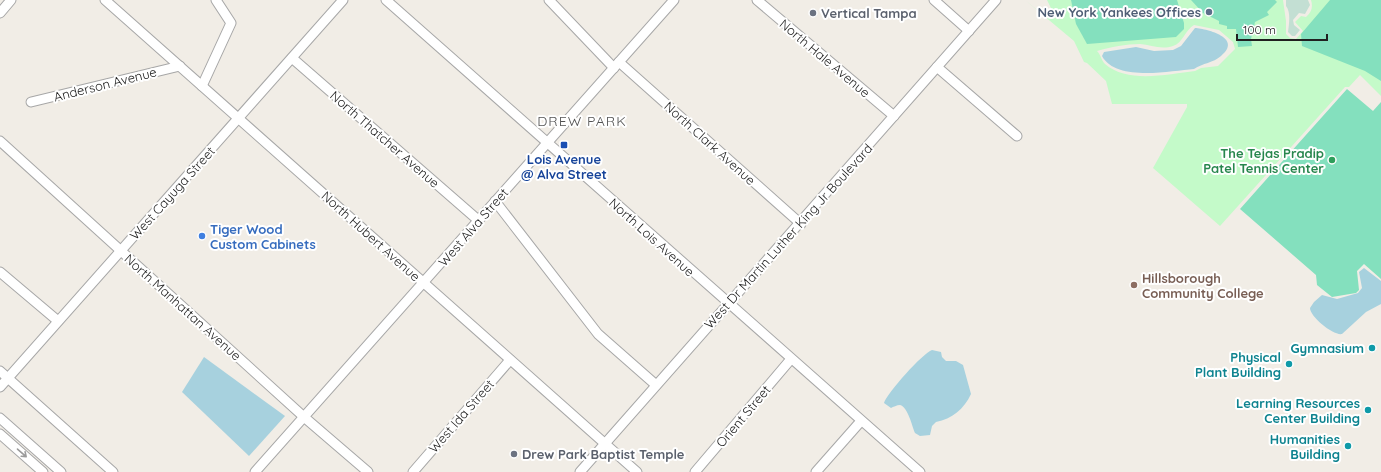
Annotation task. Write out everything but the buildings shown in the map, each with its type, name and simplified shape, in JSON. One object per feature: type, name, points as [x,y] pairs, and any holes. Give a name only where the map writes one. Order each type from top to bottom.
[{"type":"street","points":[[0,12],[11,0]]},
{"type":"street","name":"North Hubert Avenue","points":[[105,0],[636,472]]},
{"type":"street","points":[[202,86],[231,23],[216,0]]},
{"type":"street","name":"West Cayuga Street","points":[[0,387],[343,0]]},
{"type":"street","name":"North Lois Avenue","points":[[386,0],[728,304],[920,472]]},
{"type":"street","name":"North Clark Avenue","points":[[549,0],[617,65],[801,224]]},
{"type":"street","name":"West Alva Street","points":[[255,472],[674,0]]},
{"type":"street","name":"North Hale Avenue","points":[[757,0],[894,116]]},
{"type":"street","points":[[934,0],[969,31]]},
{"type":"street","name":"West Dr Martin Luther King Jr Boulevard","points":[[580,472],[728,304],[801,224],[996,0]]},
{"type":"street","name":"North Thatcher Avenue","points":[[292,58],[478,220]]},
{"type":"street","name":"Anderson Avenue","points":[[31,102],[180,66]]},
{"type":"street","points":[[937,67],[1017,136]]},
{"type":"street","name":"North Manhattan Avenue","points":[[0,142],[304,417],[368,472]]},
{"type":"street","points":[[495,201],[598,334],[656,385]]},
{"type":"street","points":[[0,272],[58,321]]},
{"type":"street","name":"Orient Street","points":[[695,472],[791,359]]},
{"type":"street","name":"West Ida Street","points":[[413,472],[510,360]]},
{"type":"street","points":[[0,371],[113,472]]},
{"type":"street","points":[[0,418],[61,472]]},
{"type":"street","points":[[816,472],[861,420]]},
{"type":"street","points":[[0,434],[43,472]]},
{"type":"green space","points":[[1025,0],[1041,13],[1047,15],[1051,14],[1052,10],[1047,0],[1283,0],[1286,34],[1290,38],[1296,39],[1303,31],[1295,22],[1301,16],[1306,17],[1310,13],[1312,7],[1311,0],[1381,0],[1381,96],[1360,75],[1349,87],[1345,87],[1220,226],[1153,168],[1187,107],[1187,104],[1112,104],[1106,81],[1087,63],[1084,62],[1074,41]],"holes":[[[1194,25],[1219,30],[1233,42],[1235,49],[1218,66],[1201,68],[1195,71],[1148,76],[1125,74],[1114,70],[1105,64],[1097,51],[1135,44],[1160,47],[1173,46],[1179,42]]]},
{"type":"green space","points":[[1071,0],[1177,0],[1184,23],[1184,29],[1176,37],[1087,44],[1076,24]]},
{"type":"green space","points":[[1191,0],[1275,0],[1277,2],[1267,12],[1269,15],[1255,22],[1251,39],[1252,46],[1238,47],[1236,29],[1227,29],[1227,26],[1219,24],[1219,21],[1203,13]]},
{"type":"green space","points":[[1286,0],[1308,0],[1310,5],[1305,14],[1299,13],[1293,20],[1294,25],[1300,30],[1295,36],[1292,36],[1288,32],[1289,15]]},
{"type":"green space","points":[[1330,0],[1381,0],[1381,81],[1365,71],[1302,46],[1301,34]]},
{"type":"green space","name":"The Tejas Pradip Patel Tennis Center","points":[[1347,89],[1373,111],[1381,102],[1381,279],[1364,264],[1357,271],[1359,290],[1356,293],[1332,297],[1317,285],[1316,275],[1240,209]]},
{"type":"water","points":[[1195,28],[1208,30],[1215,33],[1226,39],[1228,44],[1227,50],[1221,56],[1194,69],[1158,73],[1131,72],[1119,69],[1109,64],[1102,56],[1104,52],[1136,47],[1154,51],[1173,50],[1181,46]]},
{"type":"water","points":[[1364,268],[1381,281],[1381,304],[1366,312],[1342,334],[1338,334],[1328,329],[1318,321],[1311,312],[1310,308],[1322,295],[1337,299],[1358,293],[1362,288],[1359,272]]},
{"type":"water","points":[[932,350],[941,352],[942,357],[946,361],[956,361],[963,365],[971,394],[961,409],[952,416],[936,422],[932,426],[930,435],[920,436],[915,433],[903,406],[899,405],[891,408],[884,403],[906,374],[921,358]]},
{"type":"water","points":[[204,357],[285,416],[249,456],[182,392]]},
{"type":"place","name":"New York Yankees Offices","points":[[1209,12]]},
{"type":"place","name":"Vertical Tampa","points":[[813,13]]},
{"type":"place","name":"Lois Avenue @ Alva Street","points":[[564,145]]},
{"type":"place","name":"The Tejas Pradip Patel Tennis Center","points":[[1332,160]]},
{"type":"place","name":"Tiger Wood Custom Cabinets","points":[[202,236]]},
{"type":"place","name":"Hillsborough Community College","points":[[1134,285]]},
{"type":"place","name":"Gymnasium","points":[[1372,348]]},
{"type":"place","name":"Physical Plant Building","points":[[1289,364]]},
{"type":"place","name":"Learning Resources Center Building","points":[[1368,410]]},
{"type":"place","name":"Humanities Building","points":[[1348,446]]},
{"type":"place","name":"Drew Park Baptist Temple","points":[[514,454]]},
{"type":"district","name":"DREW PARK","points":[[582,121]]}]
